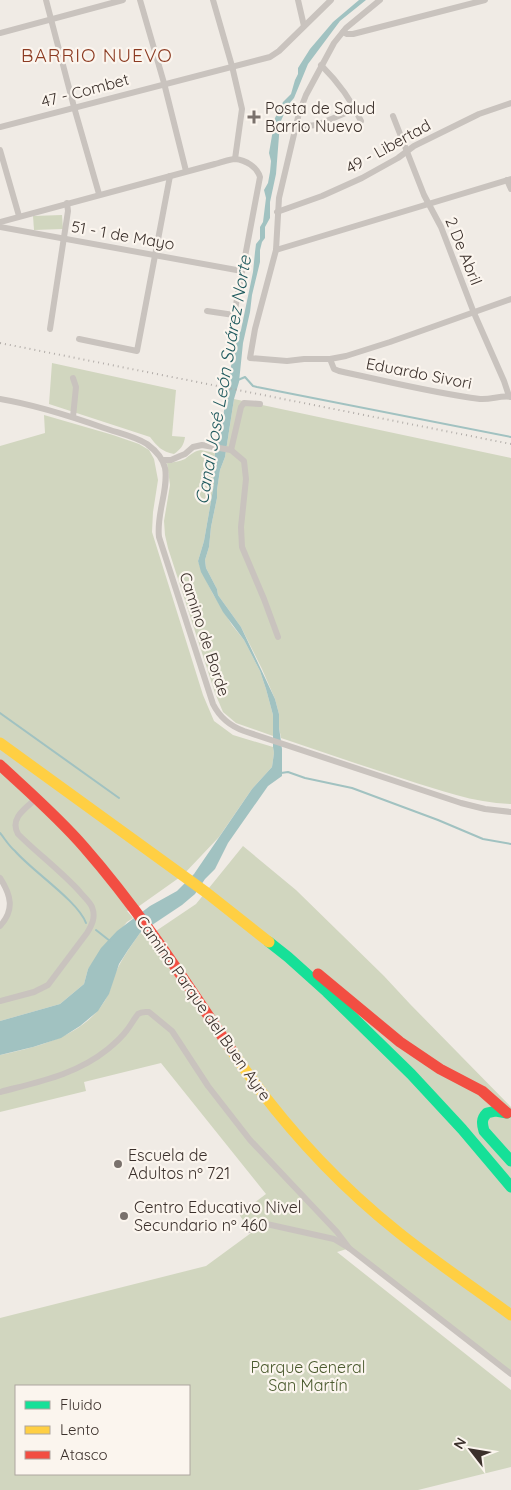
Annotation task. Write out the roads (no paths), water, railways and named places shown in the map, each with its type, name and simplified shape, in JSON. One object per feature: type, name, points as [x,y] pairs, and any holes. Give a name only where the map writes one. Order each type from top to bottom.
[{"type":"highway","points":[[0,743],[183,875],[273,944],[327,992],[411,1074],[462,1128],[511,1187]]},
{"type":"highway","name":"Camino Parque del Buen Ayre","points":[[0,765],[37,798],[85,848],[135,909],[153,932],[249,1076],[312,1152],[358,1197],[398,1232],[511,1314]]},
{"type":"highway","points":[[273,944],[308,965],[382,1028],[415,1053],[494,1101],[507,1113],[495,1110],[490,1111],[485,1115],[482,1126],[484,1131],[511,1162]]},
{"type":"street","points":[[46,0],[99,194]]},
{"type":"street","points":[[0,33],[123,0]]},
{"type":"street","points":[[140,0],[164,83],[186,171]]},
{"type":"street","points":[[213,0],[242,109],[235,159]]},
{"type":"street","points":[[298,0],[304,26]]},
{"type":"street","name":"47 - Combet","points":[[0,127],[74,106],[275,55],[331,0]]},
{"type":"street","points":[[380,0],[343,32],[334,43],[306,95],[294,127],[279,198],[276,250],[255,329],[250,358],[287,361],[330,359],[359,352],[511,299]]},
{"type":"street","points":[[343,32],[353,34],[485,0]]},
{"type":"street","points":[[321,65],[339,84],[356,109],[361,121]]},
{"type":"street","name":"49 - Libertad","points":[[277,212],[322,196],[362,178],[398,158],[414,146],[479,114],[511,103]]},
{"type":"street","points":[[294,127],[317,126],[356,109]]},
{"type":"street","name":"2 De Abril","points":[[393,116],[424,196],[441,226],[474,313],[510,396]]},
{"type":"street","points":[[0,150],[18,216]]},
{"type":"street","points":[[0,222],[186,171],[235,159],[245,162],[253,166],[258,171],[260,177],[234,315],[206,311]]},
{"type":"street","points":[[79,339],[137,351],[170,176]]},
{"type":"street","points":[[276,250],[509,179],[511,189]]},
{"type":"street","points":[[50,329],[68,211],[67,204]]},
{"type":"street","name":"51 - 1 de Mayo","points":[[0,227],[242,271]]},
{"type":"street","name":"Eduardo Sivori","points":[[330,359],[334,369],[339,371],[439,392],[482,399],[510,396]]},
{"type":"street","points":[[73,378],[76,387],[73,417]]},
{"type":"street","points":[[0,399],[28,404],[73,417],[140,440],[154,450],[163,460],[170,460],[185,454],[193,446],[197,445],[230,450],[244,461],[246,472],[241,527],[242,547],[278,637]]},
{"type":"street","points":[[230,450],[241,407],[244,403],[260,404]]},
{"type":"street","name":"Camino de Borde","points":[[163,460],[166,481],[159,517],[159,537],[213,704],[221,716],[228,723],[244,732],[286,744],[461,803],[485,809],[511,812]]},
{"type":"street","points":[[0,1001],[38,991],[48,985],[92,926],[94,919],[92,908],[84,895],[18,834],[16,830],[16,818],[37,798]]},
{"type":"street","points":[[0,878],[5,886],[11,905],[5,920],[0,926]]},
{"type":"street","points":[[0,1092],[62,1076],[77,1069],[108,1049],[126,1031],[139,1014],[150,1012],[172,1031],[208,1086],[250,1140],[337,1232],[349,1248]]},
{"type":"street","points":[[249,1230],[262,1223],[334,1239],[349,1248],[511,1374]]},
{"type":"water","points":[[359,0],[366,0],[340,21],[308,64],[294,98],[288,105],[280,123],[276,174],[270,202],[270,218],[265,227],[265,238],[260,250],[260,262],[243,343],[239,382],[234,399],[225,457],[220,470],[209,547],[205,560],[206,568],[217,589],[218,595],[241,627],[275,699],[279,714],[282,776],[268,786],[228,843],[215,869],[205,879],[195,894],[140,933],[119,964],[109,994],[98,1011],[80,1026],[61,1038],[0,1055],[0,1021],[60,1004],[84,984],[88,969],[101,948],[117,931],[150,906],[177,891],[194,874],[252,789],[272,767],[274,753],[273,715],[260,671],[244,640],[223,612],[201,572],[198,561],[204,541],[214,484],[215,453],[220,436],[232,360],[241,330],[253,272],[256,244],[260,239],[260,227],[263,222],[266,198],[264,190],[268,183],[270,172],[271,161],[269,153],[275,118],[283,102],[291,94],[298,74],[298,68],[310,49],[333,22]]},
{"type":"waterway","name":"Canal José León Suárez Norte","points":[[238,380],[245,377],[253,386],[257,387],[511,437]]},
{"type":"waterway","points":[[0,713],[119,798]]},
{"type":"waterway","points":[[281,773],[288,772],[305,778],[352,788],[483,839],[511,844]]},
{"type":"waterway","points":[[0,833],[23,859],[74,905],[86,923]]},
{"type":"waterway","points":[[96,930],[110,941]]},
{"type":"railway","points":[[0,343],[511,444]]},
{"type":"place","name":"Posta de Salud Barrio Nuevo","points":[[254,117]]},
{"type":"place","name":"Escuela de Adultos nº 721","points":[[118,1164]]},
{"type":"place","name":"Centro Educativo Nivel Secundario nº 460","points":[[124,1216]]},
{"type":"district","name":"BARRIO NUEVO","points":[[97,55]]},
{"type":"park label","name":"Parque General San Martín","points":[[308,1376]]}]
